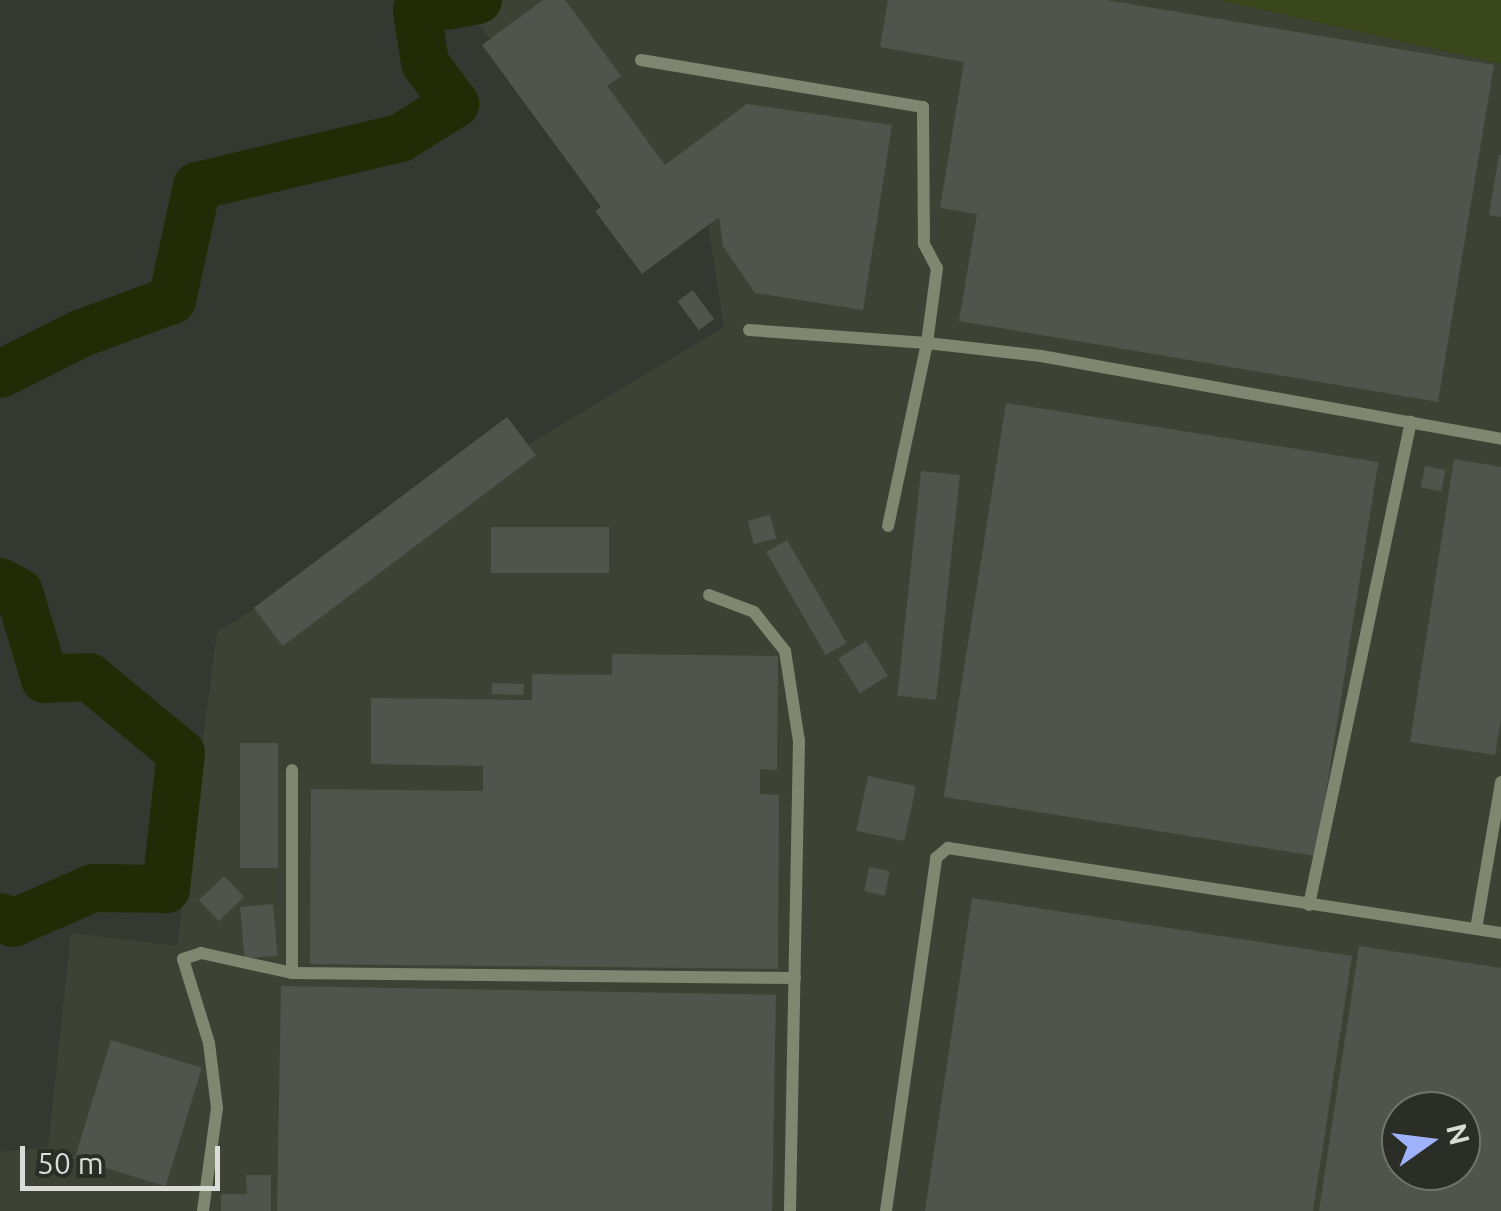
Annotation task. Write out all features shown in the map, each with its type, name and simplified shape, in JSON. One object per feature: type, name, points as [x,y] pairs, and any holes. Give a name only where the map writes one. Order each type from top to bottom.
[{"type":"lane","points":[[641,60],[923,107],[924,244],[937,268],[926,343],[888,526]]},
{"type":"lane","points":[[748,330],[1041,356],[1501,439]]},
{"type":"lane","points":[[1308,905],[1411,422]]},
{"type":"lane","points":[[709,595],[754,612],[785,651],[798,740],[790,1211]]},
{"type":"lane","points":[[292,770],[292,973]]},
{"type":"lane","points":[[1476,929],[1501,782]]},
{"type":"lane","points":[[886,1211],[939,852],[954,846],[1501,933]]},
{"type":"lane","points":[[202,1211],[217,1108],[210,1043],[183,959],[200,953],[292,973],[795,978]]},
{"type":"shaded area","points":[[459,0],[1219,0],[1501,64],[1501,1211],[0,1211],[0,1152],[48,1147],[71,933],[177,946],[217,632],[724,327],[702,185],[605,181]]},
{"type":"green space","points":[[1219,0],[1501,0],[1501,64]]},
{"type":"building","points":[[543,0],[565,0],[621,76],[607,86],[665,165],[747,104],[892,125],[863,310],[755,293],[723,246],[719,217],[642,274],[595,211],[601,207],[482,45]]},
{"type":"building","points":[[888,0],[1106,0],[1494,65],[1438,402],[959,321],[977,214],[940,208],[964,62],[880,47]]},
{"type":"building","points":[[1501,155],[1501,217],[1489,215]]},
{"type":"building","points":[[693,290],[714,319],[699,330],[678,301]]},
{"type":"building","points":[[1006,403],[1378,462],[1316,856],[944,797]]},
{"type":"building","points":[[507,417],[536,455],[283,646],[254,608]]},
{"type":"building","points":[[1454,459],[1501,467],[1501,719],[1495,755],[1410,742]]},
{"type":"building","points":[[1425,466],[1446,470],[1441,492],[1421,488]]},
{"type":"building","points":[[921,471],[960,475],[936,700],[897,696]]},
{"type":"building","points":[[770,515],[776,538],[754,544],[748,521]]},
{"type":"building","points":[[491,527],[609,527],[609,573],[491,573]]},
{"type":"building","points":[[787,540],[846,643],[826,655],[766,552]]},
{"type":"building","points":[[866,641],[888,676],[860,693],[838,658]]},
{"type":"building","points":[[612,654],[778,656],[777,770],[760,769],[760,794],[779,795],[778,969],[310,964],[311,789],[483,791],[483,766],[371,764],[371,698],[532,700],[532,674],[612,675]]},
{"type":"building","points":[[492,683],[524,684],[524,695],[492,694]]},
{"type":"building","points":[[240,743],[278,743],[278,868],[240,868]]},
{"type":"building","points":[[868,776],[916,786],[904,841],[856,831]]},
{"type":"building","points":[[869,867],[890,871],[885,896],[864,892]]},
{"type":"building","points":[[224,876],[244,897],[219,921],[199,900]]},
{"type":"building","points":[[972,898],[1352,956],[1313,1211],[925,1211]]},
{"type":"building","points":[[273,904],[278,956],[245,959],[240,907]]},
{"type":"building","points":[[1359,946],[1501,968],[1501,1211],[1319,1211]]},
{"type":"building","points":[[281,986],[776,995],[772,1211],[277,1211]]},
{"type":"building","points":[[111,1040],[202,1068],[166,1186],[75,1159]]},
{"type":"building","points":[[246,1175],[271,1175],[271,1211],[221,1211],[221,1194],[247,1194]]},
{"type":"waterway","points":[[0,374],[82,333],[172,300],[197,186],[400,138],[455,104],[425,63],[417,11],[478,0]]},
{"type":"waterway","points":[[0,582],[19,592],[45,679],[89,677],[181,753],[166,889],[93,888],[13,923],[0,917]]}]
